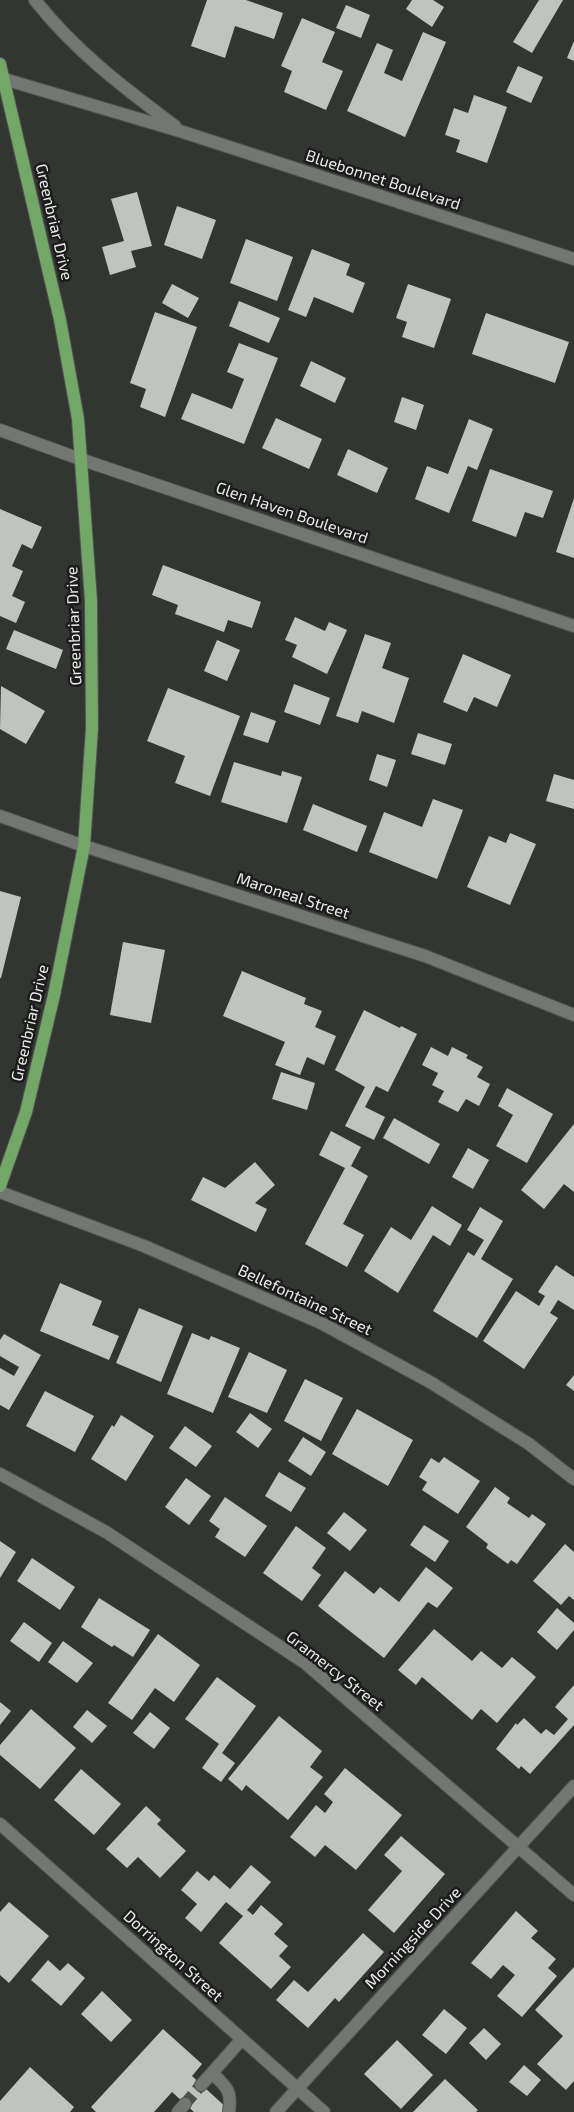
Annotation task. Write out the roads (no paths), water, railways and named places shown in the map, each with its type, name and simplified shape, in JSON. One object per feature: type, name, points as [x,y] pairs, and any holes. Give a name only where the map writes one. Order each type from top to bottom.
[{"type":"main road","name":"Greenbriar Drive","points":[[0,64],[60,320],[78,419],[91,601],[92,728],[84,846],[54,996],[26,1112],[0,1186]]},
{"type":"street","name":"Bluebonnet Boulevard","points":[[35,0],[79,50],[115,81],[183,132]]},
{"type":"street","name":"Bluebonnet Boulevard","points":[[4,79],[183,132],[574,259]]},
{"type":"street","name":"Glen Haven Boulevard","points":[[0,430],[80,459],[574,626]]},
{"type":"street","name":"Maroneal Street","points":[[0,816],[84,846],[425,956],[574,1015]]},
{"type":"street","name":"Bellefontaine Street","points":[[0,1192],[144,1246],[321,1323],[430,1382],[529,1444],[574,1479]]},
{"type":"street","name":"Gramercy Street","points":[[0,1474],[106,1532],[305,1663],[574,1895]]},
{"type":"street","name":"Morningside Drive","points":[[276,2112],[574,1786]]},
{"type":"street","name":"Dorrington Street","points":[[0,1824],[324,2112]]},
{"type":"street","points":[[201,2085],[242,2039]]},
{"type":"street","points":[[212,2073],[229,2091],[231,2097],[229,2112]]},
{"type":"tunnel","points":[[185,2104],[201,2085]]}]
